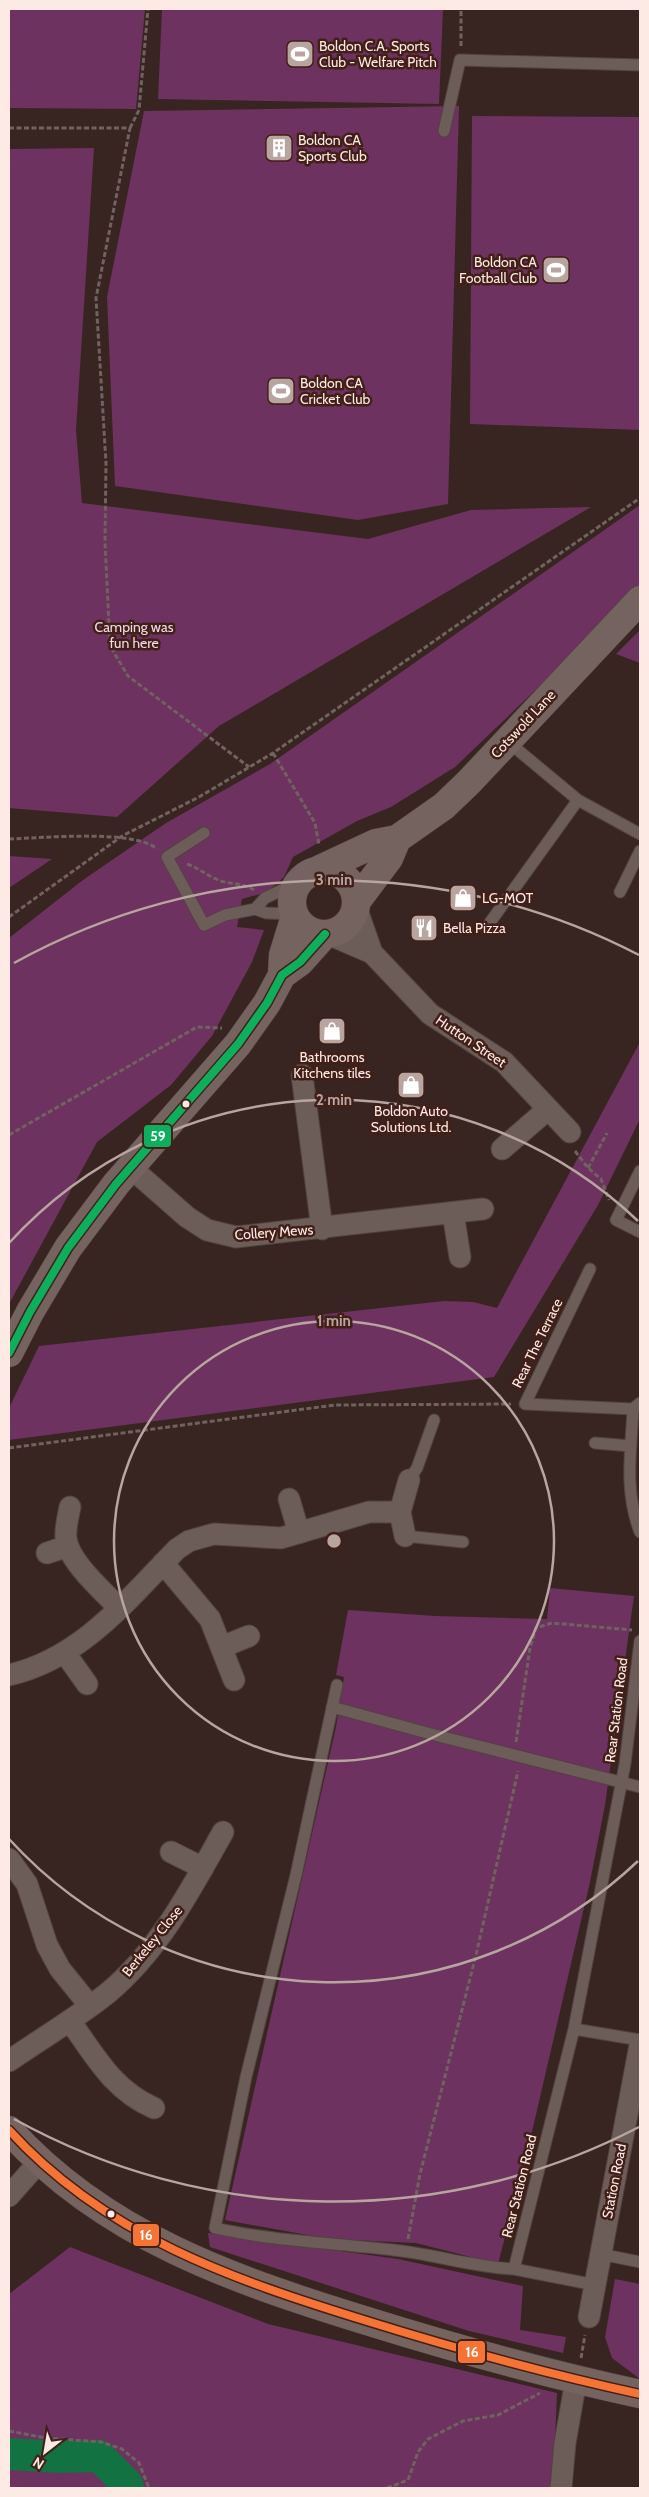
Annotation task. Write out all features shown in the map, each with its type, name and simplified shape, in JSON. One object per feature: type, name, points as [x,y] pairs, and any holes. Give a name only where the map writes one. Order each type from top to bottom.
[{"type":"street","name":"Cotswold Lane","points":[[308,876],[376,843],[396,839],[444,806],[508,741],[640,600]]},
{"type":"street","points":[[294,915],[307,930],[327,934],[338,931],[347,925],[353,917],[356,904],[389,858],[396,839]]},
{"type":"street","points":[[282,975],[283,955],[294,915],[292,897],[308,876],[335,872],[344,877],[350,884],[356,904]]},
{"type":"street","name":"Hutton Street","points":[[356,904],[372,953]]},
{"type":"street","points":[[9,1354],[30,1312],[68,1248],[130,1167],[250,1029],[282,975],[300,962],[327,934]]},
{"type":"street","name":"Hutton Street","points":[[327,934],[372,953],[430,1014],[504,1062],[570,1132]]},
{"type":"street","name":"Collery Mews","points":[[302,1075],[322,1229]]},
{"type":"street","points":[[502,1149],[548,1109]]},
{"type":"street","name":"Collery Mews","points":[[130,1167],[187,1217],[207,1230],[236,1238],[483,1209]]},
{"type":"street","points":[[454,1213],[460,1258]]},
{"type":"street","points":[[405,1536],[400,1512],[409,1480]]},
{"type":"street","points":[[289,1499],[299,1533]]},
{"type":"street","points":[[70,1507],[65,1537],[68,1546],[76,1561],[118,1608]]},
{"type":"street","points":[[9,1675],[27,1671],[65,1653],[92,1633],[177,1549],[200,1536],[214,1534],[268,1539],[299,1533],[370,1512],[400,1512]]},
{"type":"street","points":[[47,1553],[68,1546]]},
{"type":"street","points":[[163,1563],[210,1619],[234,1680]]},
{"type":"street","points":[[222,1648],[249,1636]]},
{"type":"street","points":[[65,1653],[86,1684]]},
{"type":"street","name":"Berkeley Close","points":[[9,2061],[70,2021],[126,1976],[160,1937],[188,1897],[223,1832]]},
{"type":"street","points":[[171,1852],[203,1868]]},
{"type":"street","points":[[9,1859],[27,1884],[47,1945],[60,1969],[90,2006]]},
{"type":"street","points":[[70,2021],[110,2077],[136,2100],[154,2108]]},
{"type":"street","name":"Station Road","points":[[589,2317],[640,2045]]},
{"type":"street","points":[[9,2130],[39,2162],[102,2210],[148,2238],[246,2281],[438,2343],[572,2379],[640,2394]]},
{"type":"street","points":[[9,2196],[39,2162]]},
{"type":"street","points":[[561,2488],[572,2379]]},
{"type":"lane","points":[[444,131],[460,60],[640,65]]},
{"type":"lane","points":[[508,741],[578,800],[640,834]]},
{"type":"lane","points":[[486,928],[578,800]]},
{"type":"lane","points":[[204,833],[167,857],[204,925],[225,915],[255,909],[266,913],[294,915]]},
{"type":"lane","points":[[620,892],[640,851]]},
{"type":"lane","points":[[255,909],[265,898],[308,876]]},
{"type":"lane","points":[[640,1171],[616,1220],[640,1232]]},
{"type":"lane","name":"Rear The Terrace","points":[[590,1269],[524,1404],[636,1406]]},
{"type":"lane","points":[[636,1406],[631,1446],[629,1491],[632,1511],[640,1532]]},
{"type":"lane","points":[[409,1480],[416,1468],[434,1420]]},
{"type":"lane","points":[[595,1443],[631,1446]]},
{"type":"lane","points":[[405,1536],[463,1542]]},
{"type":"lane","name":"Rear Station Road","points":[[514,2269],[574,2029],[621,1783],[640,1641]]},
{"type":"lane","points":[[337,1685],[296,1875],[246,2077],[215,2228],[326,2244],[406,2252],[482,2268],[514,2269],[594,2285]]},
{"type":"lane","points":[[332,1706],[621,1783]]},
{"type":"lane","name":"Rear Station Road","points":[[621,1783],[640,1787]]},
{"type":"lane","points":[[574,2029],[640,2040]]},
{"type":"lane","points":[[600,2254],[640,2262]]},
{"type":"path","points":[[148,9],[139,110],[129,131],[96,298],[106,463],[105,542],[110,646],[128,676],[249,767]]},
{"type":"path","points":[[460,60],[461,9]]},
{"type":"path","points":[[9,128],[130,128],[129,131]]},
{"type":"path","points":[[9,917],[122,836],[199,797],[272,753],[640,498]]},
{"type":"path","points":[[272,753],[315,822],[319,844],[308,876]]},
{"type":"path","points":[[9,838],[122,836],[150,842],[167,857],[199,868],[217,880],[246,884],[265,898]]},
{"type":"path","points":[[9,1135],[197,1027],[250,1029]]},
{"type":"path","points":[[570,1132],[568,1141],[588,1168],[601,1179],[616,1220]]},
{"type":"path","points":[[588,1168],[607,1133]]},
{"type":"path","points":[[9,1448],[335,1405],[524,1404]]},
{"type":"path","points":[[406,2252],[420,2174],[476,1955],[517,1756],[530,1648],[536,1628],[552,1623],[640,1630]]},
{"type":"path","points":[[387,2488],[408,2480],[418,2452],[428,2439],[464,2421],[498,2415],[572,2379],[589,2317]]},
{"type":"path","points":[[9,2431],[46,2438],[102,2442],[122,2449],[139,2463],[148,2488]]},
{"type":"green space","points":[[9,9],[145,9],[136,109],[9,108]]},
{"type":"green space","name":"Boldon C.A. Sports Club - Welfare Pitch","points":[[162,9],[443,9],[439,104],[158,99]]},
{"type":"green space","name":"Boldon CA Cricket Club","points":[[459,106],[448,504],[358,520],[115,486],[107,297],[144,111]]},
{"type":"green space","name":"Boldon CA Football Club","points":[[472,116],[640,117],[640,430],[470,424]]},
{"type":"green space","name":"Camping was fun here","points":[[94,148],[76,430],[82,503],[368,539],[471,510],[591,507],[219,726],[117,817],[9,808],[9,149]]},
{"type":"green space","points":[[640,505],[639,591],[455,767],[391,807],[357,821],[293,857],[284,877],[267,892],[242,899],[237,927],[264,930],[252,962],[212,1036],[171,1085],[97,1142],[9,1304],[9,938],[83,880],[166,823],[270,764]]},
{"type":"green space","points":[[640,630],[640,663],[616,654]]},
{"type":"green space","points":[[9,856],[52,859],[9,888]]},
{"type":"green space","points":[[640,1042],[640,1119],[598,1205],[494,1377],[9,1440],[9,1408],[39,1346],[444,1301],[473,1302],[497,1308]]},
{"type":"green space","points":[[550,1588],[634,1596],[605,1805],[590,1882],[528,2149],[498,2264],[416,2243],[329,2239],[225,2220],[336,1727],[344,1677],[336,1675],[348,1610],[435,1616],[547,1619]]},
{"type":"green space","points":[[208,2233],[398,2259],[523,2286],[520,2330],[566,2337],[563,2353],[469,2331],[210,2247]]},
{"type":"green space","points":[[70,2247],[268,2324],[557,2393],[553,2488],[136,2488],[122,2460],[100,2448],[9,2442],[9,2294]]},
{"type":"green space","points":[[615,2279],[640,2284],[640,2379],[612,2358],[605,2337]]},
{"type":"green space","points":[[42,2466],[96,2468],[116,2488],[9,2488],[9,2468]]},
{"type":"waterway","points":[[9,2454],[59,2457],[99,2456],[127,2484],[128,2488]]},
{"type":"transit line","name":"59","points":[[9,1353],[30,1312],[68,1248],[116,1184],[238,1044],[267,1003],[282,975],[300,962],[325,934]]},
{"type":"transit line","name":"16","points":[[9,2130],[46,2167],[87,2199],[129,2226],[174,2250],[221,2270],[268,2289],[435,2341],[537,2369],[640,2394]]},
{"type":"place","name":"Boldon C.A. Sports Club - Welfare Pitch","points":[[300,54]]},
{"type":"place","name":"Boldon CA Sports Club","points":[[279,148]]},
{"type":"place","name":"Boldon CA Football Club","points":[[556,270]]},
{"type":"place","name":"Boldon CA Cricket Club","points":[[281,391]]},
{"type":"place","name":"LG-MOT","points":[[463,898]]},
{"type":"place","name":"Bella Pizza","points":[[424,928]]},
{"type":"place","name":"Bathrooms Kitchens tiles","points":[[332,1031]]},
{"type":"place","name":"Boldon Auto Solutions Ltd.","points":[[411,1085]]}]
